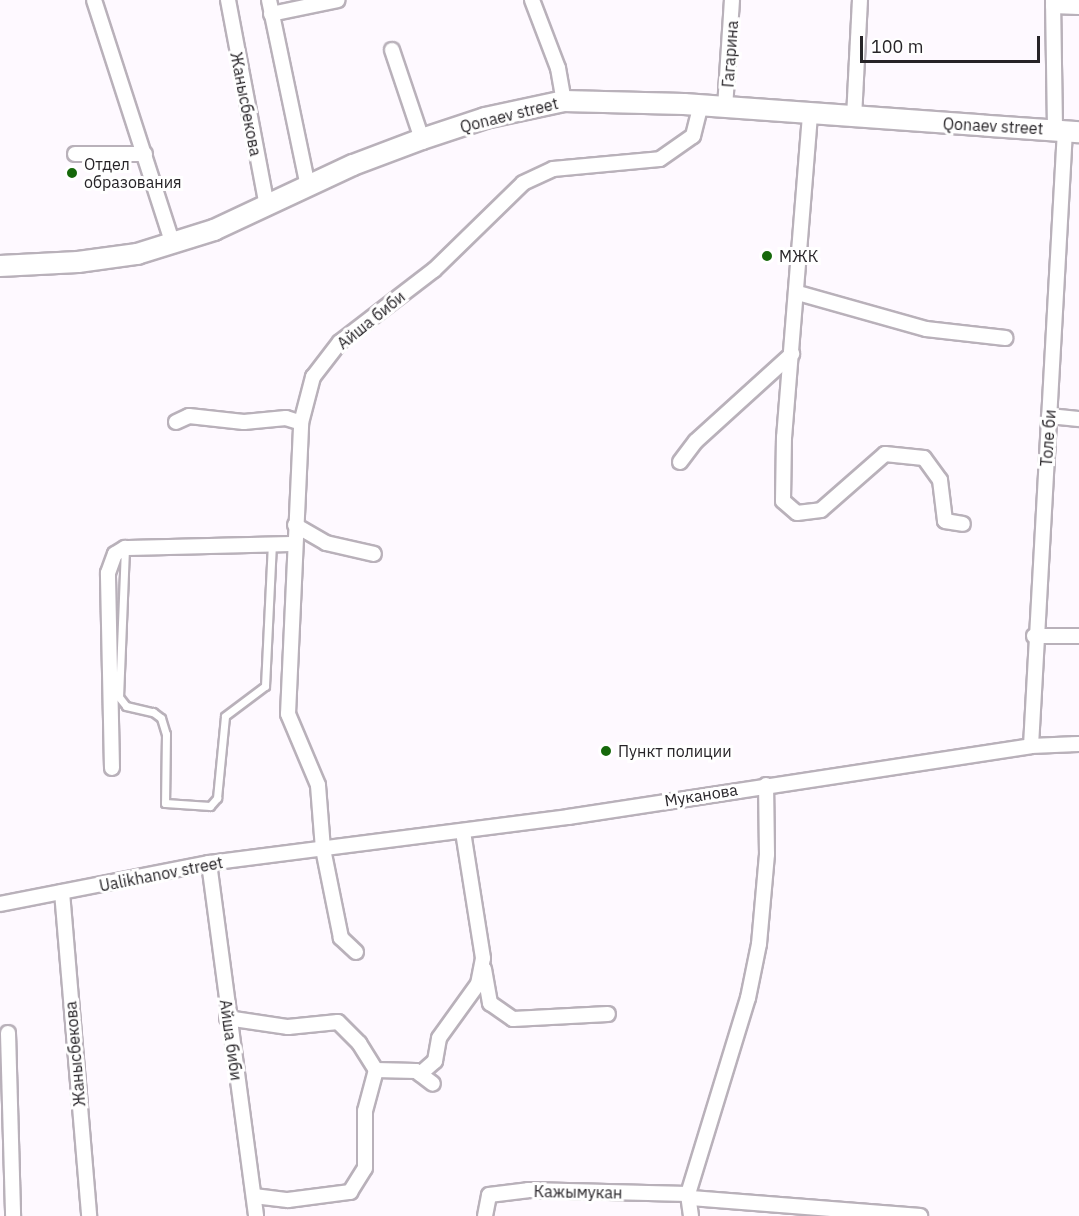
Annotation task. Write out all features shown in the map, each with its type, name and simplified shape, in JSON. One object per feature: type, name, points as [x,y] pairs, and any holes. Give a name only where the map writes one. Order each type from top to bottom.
[{"type":"main road","name":"Qonaev street","points":[[0,266],[137,254],[214,230],[308,186],[422,139],[485,118],[564,101],[701,105],[810,115],[1066,131]]},
{"type":"street","points":[[94,0],[172,242]]},
{"type":"street","name":"Жанысбекова","points":[[228,0],[267,207]]},
{"type":"street","points":[[308,186],[270,7],[338,0]]},
{"type":"street","points":[[532,0],[558,68],[564,101]]},
{"type":"street","name":"Гагарина","points":[[725,108],[732,0]]},
{"type":"street","points":[[854,118],[860,0]]},
{"type":"street","points":[[1053,3],[1079,7]]},
{"type":"street","name":"Толе би","points":[[1031,746],[1034,636],[1066,131],[1053,3]]},
{"type":"street","points":[[392,50],[422,139]]},
{"type":"street","name":"Айша биби","points":[[357,952],[341,939],[323,849],[318,785],[288,714],[301,423],[313,378],[340,342],[434,270],[523,183],[553,169],[660,159],[693,136],[701,105]]},
{"type":"street","points":[[810,115],[783,501],[797,513],[821,510],[885,454],[924,458],[940,480],[945,521],[963,524]]},
{"type":"street","points":[[75,154],[145,154]]},
{"type":"street","points":[[798,293],[926,329],[1005,338]]},
{"type":"street","points":[[680,462],[696,441],[792,354]]},
{"type":"street","points":[[176,422],[189,416],[244,422],[286,418],[301,423]]},
{"type":"street","points":[[1049,416],[1079,419]]},
{"type":"street","points":[[295,525],[326,543],[374,554]]},
{"type":"street","points":[[112,768],[108,573],[114,554],[125,548],[294,544]]},
{"type":"street","points":[[1034,636],[1079,636]]},
{"type":"street","name":"Муканова","points":[[323,849],[463,832],[1031,746],[1079,744]]},
{"type":"street","points":[[691,1216],[690,1196],[747,998],[759,944],[767,854],[766,785]]},
{"type":"street","points":[[463,832],[490,1003],[513,1018],[608,1014]]},
{"type":"street","name":"Ualikhanov street","points":[[0,904],[209,863],[323,849]]},
{"type":"street","name":"Айша биби","points":[[209,863],[227,1018],[256,1216]]},
{"type":"street","name":"Жанысбекова","points":[[62,892],[89,1216]]},
{"type":"street","points":[[420,1074],[435,1061],[439,1038],[478,984],[483,958]]},
{"type":"street","points":[[227,1018],[288,1027],[338,1022],[359,1043],[376,1070],[365,1111],[365,1168],[350,1192],[288,1200],[254,1196]]},
{"type":"street","points":[[8,1033],[13,1216]]},
{"type":"street","points":[[376,1070],[420,1074],[433,1084]]},
{"type":"street","name":"Кажымукан","points":[[485,1216],[489,1195],[528,1190],[690,1196]]},
{"type":"street","points":[[690,1196],[851,1214],[920,1216]]},
{"type":"lane","points":[[125,548],[119,697],[126,706],[153,712],[161,718],[166,735],[165,803],[210,806],[217,798],[225,716],[265,686],[272,544]]},
{"type":"place","name":"Отдел образования","points":[[72,173]]},
{"type":"place","name":"МЖК","points":[[767,256]]},
{"type":"place","name":"Пункт полиции","points":[[606,751]]}]
